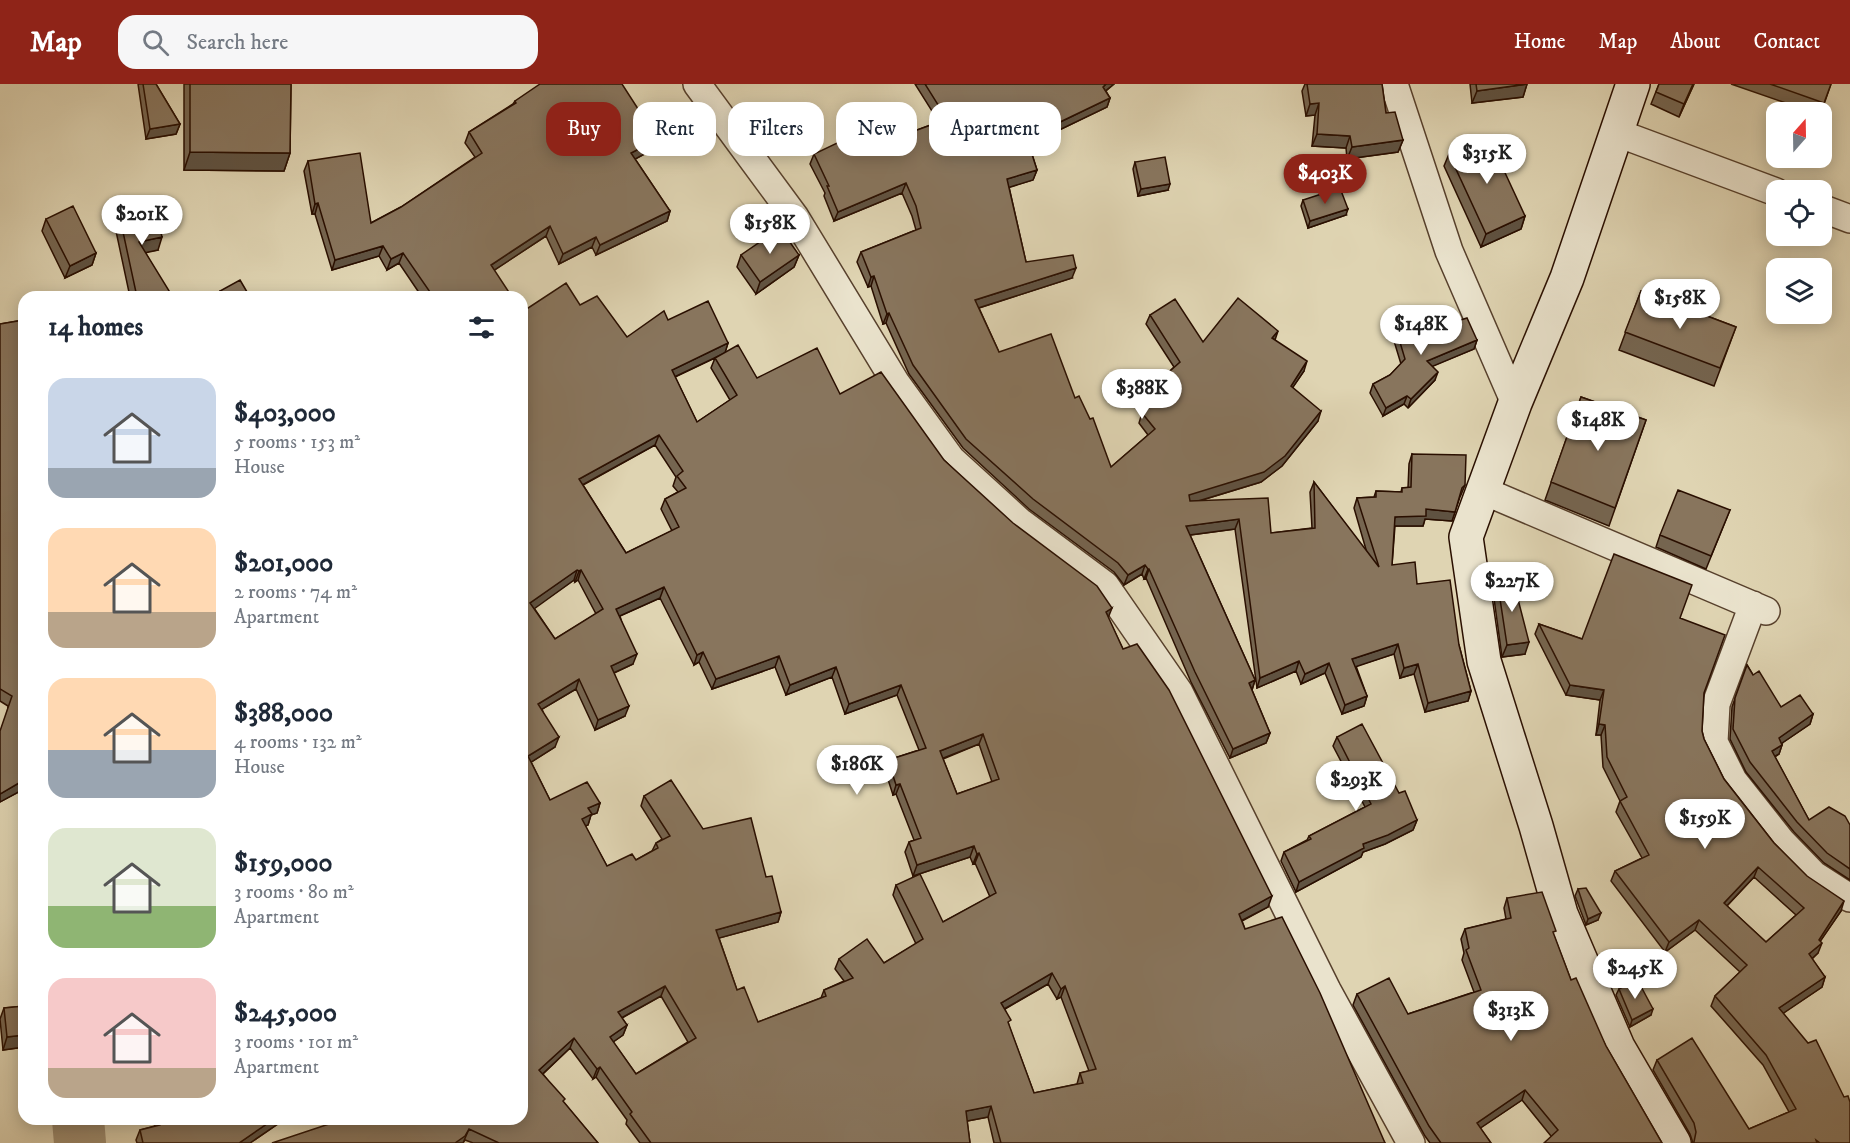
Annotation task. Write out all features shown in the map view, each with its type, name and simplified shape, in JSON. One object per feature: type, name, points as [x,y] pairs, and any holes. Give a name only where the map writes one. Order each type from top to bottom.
[{"type":"street","points":[[698,84],[795,217],[896,383],[951,459],[1019,521],[1105,585],[1179,692],[1327,990],[1411,1143]]},
{"type":"street","points":[[1394,84],[1449,251],[1515,403]]},
{"type":"street","points":[[1633,84],[1567,278],[1515,403],[1466,537],[1484,661],[1561,914],[1618,1047],[1674,1143]]},
{"type":"street","points":[[1615,132],[1766,188]]},
{"type":"street","points":[[1832,212],[1850,219]]},
{"type":"street","points":[[1484,491],[1760,608],[1716,704],[1714,742],[1733,780],[1782,842],[1814,875],[1850,898]]},
{"type":"building","points":[[143,84],[156,84],[180,124],[150,129]]},
{"type":"building","points":[[190,84],[291,84],[290,153],[190,152]]},
{"type":"building","points":[[540,84],[622,84],[634,102],[633,152],[631,153],[670,211],[600,245],[596,237],[563,254],[550,226],[491,265],[508,291],[429,291],[403,253],[391,259],[383,246],[335,260],[318,203],[315,204],[308,161],[360,153],[371,223],[401,207],[482,153],[469,132],[516,103],[515,101]]},
{"type":"building","points":[[925,84],[1106,84],[1103,87],[1110,98],[1061,122],[1061,102],[936,102]]},
{"type":"building","points":[[1307,84],[1382,84],[1386,113],[1395,112],[1403,140],[1352,147],[1350,136],[1317,134],[1319,103],[1310,104]]},
{"type":"building","points":[[1476,84],[1527,84],[1477,91]]},
{"type":"building","points":[[1659,84],[1693,84],[1684,104],[1656,92]]},
{"type":"building","points":[[1770,84],[1831,84],[1824,102]]},
{"type":"building","points":[[929,126],[929,156],[1033,156],[1037,170],[1007,179],[1026,262],[1073,255],[1076,268],[975,300],[999,352],[1051,334],[1075,398],[1079,396],[1090,419],[1093,418],[1111,467],[1155,429],[1142,413],[1180,382],[1170,371],[1180,362],[1150,315],[1175,299],[1203,342],[1238,298],[1278,331],[1272,338],[1307,361],[1291,386],[1321,411],[1285,456],[1264,472],[1189,495],[1190,501],[1268,498],[1271,533],[1315,528],[1314,482],[1379,567],[1357,498],[1376,497],[1376,491],[1402,492],[1402,488],[1411,487],[1412,454],[1466,455],[1465,485],[1455,512],[1426,509],[1426,516],[1395,517],[1392,565],[1415,562],[1417,584],[1450,580],[1459,645],[1471,691],[1428,703],[1418,664],[1404,668],[1398,644],[1352,659],[1367,696],[1345,705],[1329,663],[1305,674],[1299,661],[1260,678],[1239,519],[1186,526],[1255,680],[1249,683],[1270,733],[1233,749],[1195,672],[1149,569],[1145,565],[1128,575],[1118,563],[1033,499],[966,439],[913,365],[889,313],[887,314],[874,276],[871,277],[861,252],[921,228],[916,206],[906,183],[838,212],[815,156],[824,156],[824,149],[836,144],[836,156],[917,156],[917,130]]},
{"type":"building","points":[[1488,136],[1525,216],[1486,234],[1449,154]]},
{"type":"building","points":[[1165,157],[1170,184],[1141,189],[1135,162]]},
{"type":"building","points":[[1340,188],[1348,209],[1310,221],[1303,200]]},
{"type":"building","points":[[153,197],[162,237],[139,242],[169,291],[136,291],[117,204]]},
{"type":"building","points":[[73,206],[96,253],[70,266],[46,219]]},
{"type":"building","points":[[780,228],[799,255],[760,282],[741,255]]},
{"type":"building","points":[[240,280],[246,291],[220,291]]},
{"type":"building","points":[[566,283],[580,305],[597,296],[627,337],[664,311],[668,320],[708,301],[728,343],[672,370],[697,422],[737,395],[715,358],[738,345],[757,378],[817,348],[840,394],[881,372],[944,460],[1013,523],[1097,586],[1112,608],[1106,612],[1123,649],[1137,644],[1169,690],[1272,896],[1239,914],[1245,929],[1282,917],[1320,993],[1385,1143],[1001,1143],[991,1106],[966,1111],[970,1143],[651,1143],[600,1067],[597,1069],[574,1038],[539,1070],[565,1099],[563,1101],[598,1143],[499,1143],[469,1129],[465,1136],[455,1143],[272,1143],[326,1125],[528,1125],[528,756],[528,308]],"holes":[[[659,435],[683,471],[677,476],[686,488],[665,499],[679,527],[626,553],[579,479]],[[577,570],[581,570],[603,609],[555,639],[530,603]],[[664,587],[697,655],[703,652],[716,679],[779,656],[790,685],[836,667],[849,704],[901,685],[926,748],[888,760],[896,785],[900,784],[921,838],[909,842],[917,865],[974,846],[996,893],[943,922],[920,874],[896,885],[923,939],[884,963],[867,939],[839,959],[853,978],[824,990],[826,996],[758,1022],[744,987],[737,990],[716,930],[781,912],[772,876],[766,877],[751,818],[703,829],[671,780],[644,796],[670,836],[656,843],[658,848],[636,860],[632,854],[607,866],[582,819],[592,814],[588,808],[600,803],[587,782],[550,800],[528,756],[559,737],[538,704],[579,679],[598,720],[629,706],[611,666],[637,654],[616,609]],[[983,734],[999,779],[957,794],[940,751]],[[1052,973],[1061,989],[1065,986],[1096,1069],[1080,1073],[1083,1083],[1034,1093],[1008,1022],[1011,1020],[1001,1003]],[[665,986],[696,1038],[636,1074],[610,1037],[627,1025],[618,1012]]]},
{"type":"building","points":[[1641,291],[1736,327],[1720,368],[1625,332]]},
{"type":"building","points":[[1424,314],[1429,330],[1467,318],[1477,340],[1427,361],[1438,372],[1411,399],[1407,396],[1386,408],[1373,384],[1390,375],[1405,359],[1394,322]]},
{"type":"building","points":[[18,321],[18,784],[0,794],[0,731],[12,696],[0,689],[0,324]]},
{"type":"building","points":[[1581,397],[1646,420],[1615,508],[1551,482]]},
{"type":"building","points":[[1678,490],[1730,510],[1711,556],[1660,535]]},
{"type":"building","points":[[1614,554],[1692,585],[1680,618],[1725,635],[1704,693],[1702,731],[1704,739],[1724,779],[1774,843],[1807,876],[1844,901],[1819,940],[1822,943],[1809,954],[1825,977],[1779,1008],[1808,1043],[1816,1040],[1844,1097],[1848,1096],[1850,1143],[1820,1143],[1816,1140],[1817,1143],[1693,1143],[1696,1132],[1694,1123],[1657,1060],[1692,1038],[1749,1129],[1796,1109],[1766,1055],[1715,996],[1747,965],[1699,920],[1669,942],[1615,871],[1649,855],[1620,801],[1627,797],[1607,757],[1605,725],[1599,724],[1604,690],[1570,685],[1539,624],[1582,639]],"holes":[[[1758,867],[1804,908],[1766,942],[1724,903]]]},
{"type":"building","points":[[1512,576],[1529,642],[1507,645],[1497,579]]},
{"type":"building","points":[[1747,665],[1753,675],[1759,671],[1781,707],[1800,695],[1813,714],[1779,738],[1782,745],[1772,751],[1809,820],[1829,807],[1845,816],[1850,825],[1850,869],[1827,853],[1797,822],[1750,762],[1733,729],[1735,698]]},
{"type":"building","points":[[1362,724],[1399,793],[1405,791],[1417,820],[1388,835],[1363,844],[1364,848],[1299,882],[1284,852],[1311,839],[1309,836],[1371,804],[1337,737]]},
{"type":"building","points":[[1586,888],[1601,913],[1588,919],[1578,889]]},
{"type":"building","points":[[1542,892],[1556,931],[1553,932],[1571,980],[1576,978],[1606,1046],[1662,1143],[1544,1143],[1558,1130],[1525,1090],[1477,1123],[1491,1143],[1441,1143],[1429,1126],[1357,994],[1389,978],[1408,1014],[1481,990],[1466,950],[1469,948],[1465,929],[1511,918],[1507,898]]},
{"type":"building","points":[[1637,979],[1653,1009],[1632,1020],[1619,989]]},
{"type":"building","points":[[18,1007],[18,1036],[7,1037],[4,1008]]},
{"type":"building","points":[[160,1125],[265,1125],[239,1143],[143,1143],[140,1130]]},
{"type":"waterway","points":[[78,1125],[80,1143]]}]
